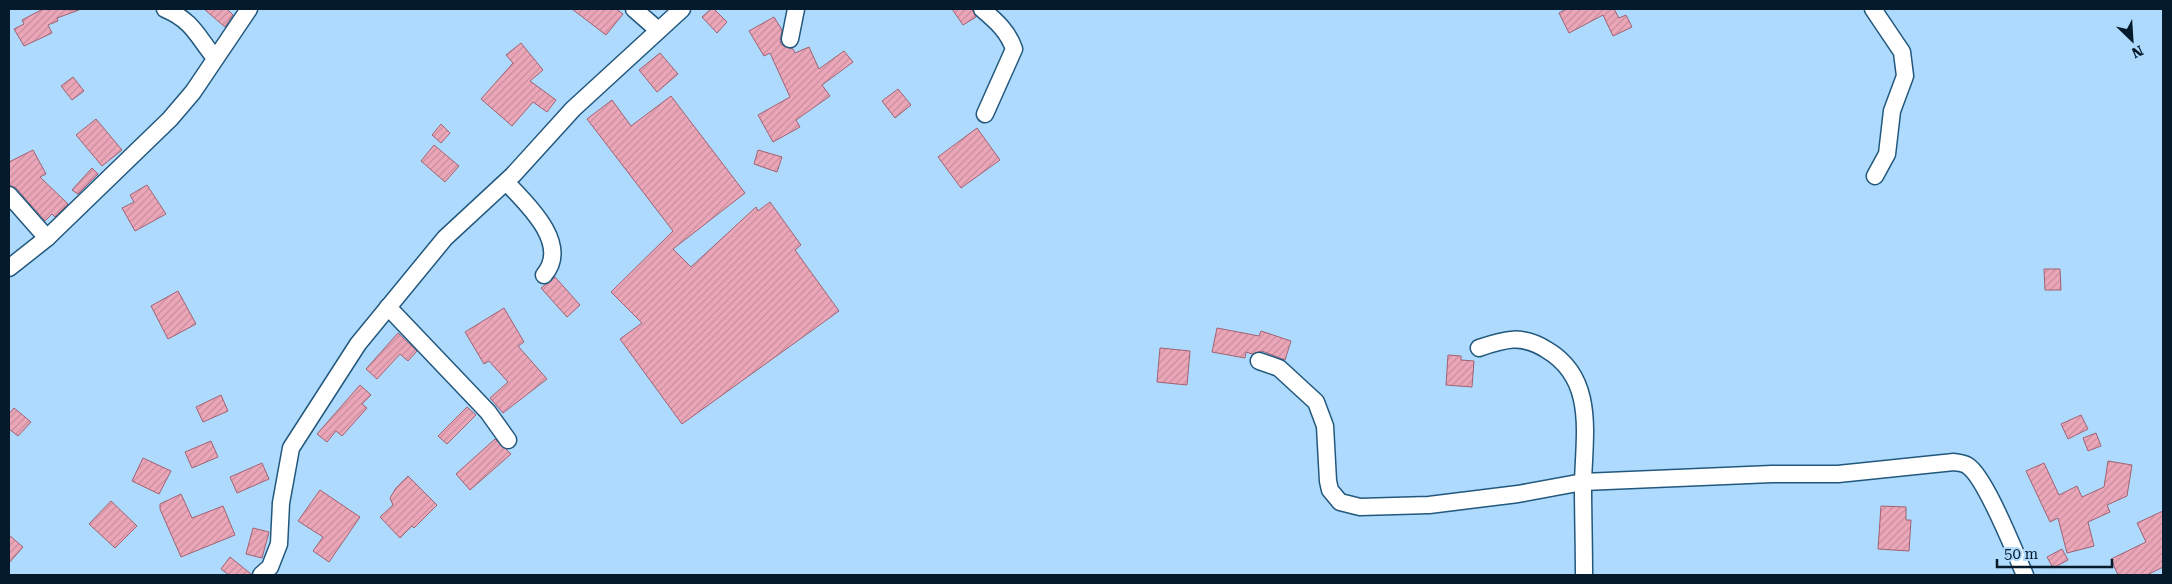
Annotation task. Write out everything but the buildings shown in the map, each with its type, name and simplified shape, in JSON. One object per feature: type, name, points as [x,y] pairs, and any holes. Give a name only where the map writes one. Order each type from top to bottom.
[{"type":"street","points":[[165,9],[181,16],[192,25],[215,58]]},
{"type":"street","points":[[9,268],[47,238],[170,119],[193,92],[249,9]]},
{"type":"street","points":[[634,9],[658,30]]},
{"type":"street","points":[[261,575],[270,567],[279,544],[281,503],[291,448],[358,344],[445,238],[506,182],[573,109],[682,9]]},
{"type":"street","points":[[790,40],[796,9]]},
{"type":"street","points":[[982,9],[1002,26],[1010,37],[1014,49],[985,114]]},
{"type":"street","points":[[1873,9],[1902,52],[1905,76],[1892,111],[1887,154],[1875,176]]},
{"type":"street","points":[[506,182],[526,203],[549,238],[553,254],[550,268],[544,274]]},
{"type":"street","points":[[9,195],[47,238]]},
{"type":"street","points":[[388,306],[482,406],[508,440]]},
{"type":"street","points":[[1479,348],[1506,339],[1533,341],[1559,357],[1578,380],[1584,418],[1586,452],[1583,482],[1584,575]]},
{"type":"street","points":[[1259,361],[1279,368],[1316,402],[1323,417],[1326,434],[1330,490],[1340,502],[1360,506],[1430,505],[1518,494],[1583,482],[1763,474],[1838,474],[1954,462],[1968,465],[1974,472],[1994,506],[2025,575]]}]
